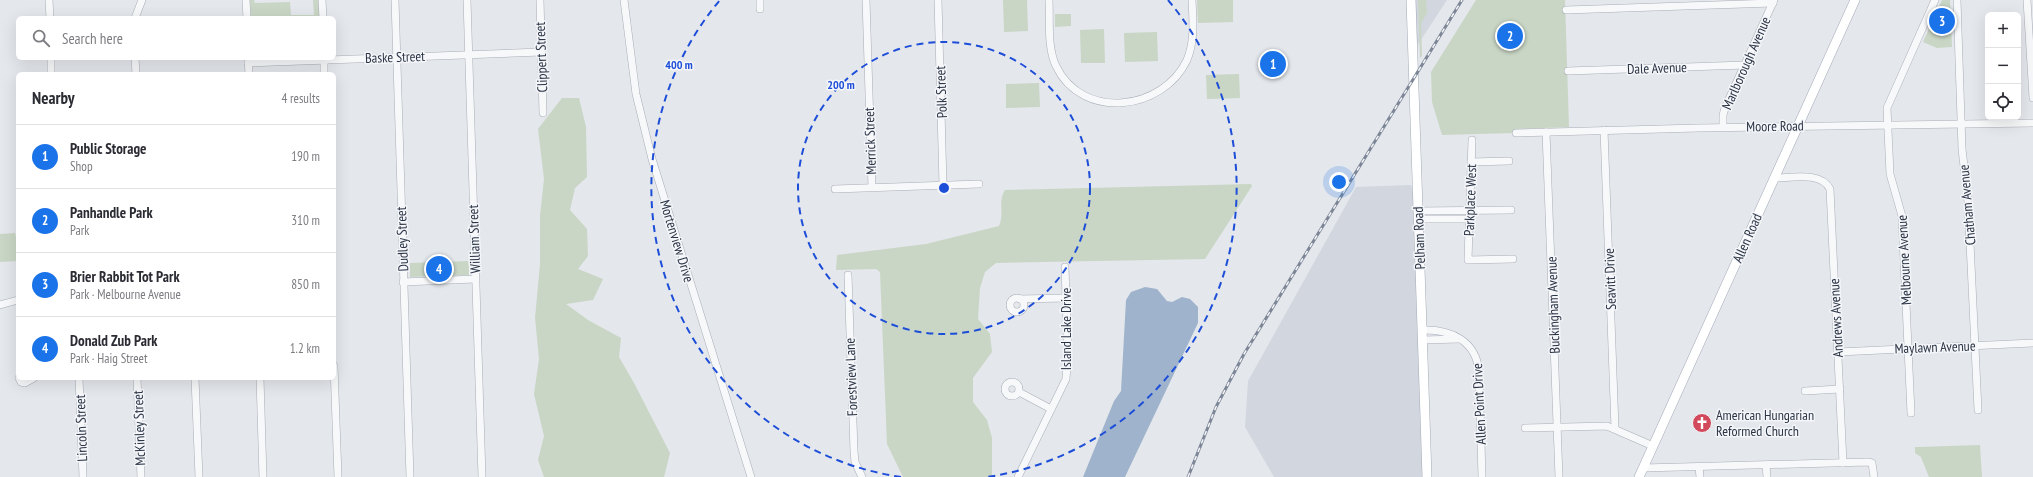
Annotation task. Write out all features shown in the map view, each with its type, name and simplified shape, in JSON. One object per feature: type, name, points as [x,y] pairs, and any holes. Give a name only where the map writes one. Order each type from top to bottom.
[{"type":"main road","name":"Pelham Road","points":[[1411,0],[1427,477]]},
{"type":"main road","name":"Allen Road","points":[[1641,473],[1855,0]]},
{"type":"street","points":[[49,0],[50,16]]},
{"type":"street","points":[[136,16],[142,0]]},
{"type":"street","points":[[246,0],[247,16]]},
{"type":"street","points":[[322,0],[323,16]]},
{"type":"street","name":"Dudley Street","points":[[395,0],[410,477]]},
{"type":"street","name":"William Street","points":[[467,0],[482,477]]},
{"type":"street","name":"Clippert Street","points":[[540,0],[543,113]]},
{"type":"street","name":"Mortenview Drive","points":[[624,0],[632,67],[652,159],[751,477]]},
{"type":"street","points":[[760,0],[760,9]]},
{"type":"street","name":"Merrick Street","points":[[866,0],[872,187]]},
{"type":"street","name":"Polk Street","points":[[938,0],[943,185]]},
{"type":"street","points":[[1050,0],[1051,44],[1054,61],[1059,71],[1071,86],[1089,98],[1111,103],[1124,104],[1145,99],[1155,94],[1169,84],[1182,68],[1192,43],[1192,0]]},
{"type":"street","name":"Melbourne Avenue","points":[[1911,413],[1902,216],[1890,174],[1887,108],[1935,0]]},
{"type":"street","name":"Chatham Avenue","points":[[1957,0],[1963,164],[1968,201],[1978,410]]},
{"type":"street","points":[[2028,0],[2033,98]]},
{"type":"street","points":[[1566,10],[1773,2]]},
{"type":"street","name":"Marlborough Avenue","points":[[1723,127],[1723,115],[1773,2]]},
{"type":"street","name":"Baske Street","points":[[336,59],[542,52]]},
{"type":"street","points":[[51,60],[51,72]]},
{"type":"street","points":[[135,60],[136,72]]},
{"type":"street","points":[[248,60],[249,72]]},
{"type":"street","points":[[324,60],[324,72]]},
{"type":"street","name":"Dale Avenue","points":[[1568,71],[1745,65]]},
{"type":"street","name":"Moore Road","points":[[1516,133],[1723,127],[2033,123]]},
{"type":"street","name":"Seavitt Drive","points":[[1604,130],[1615,428]]},
{"type":"street","name":"Buckingham Avenue","points":[[1546,132],[1559,477]]},
{"type":"street","name":"Parkplace West","points":[[1472,140],[1468,260],[1513,259]]},
{"type":"street","points":[[1471,162],[1509,161]]},
{"type":"street","name":"Andrews Avenue","points":[[1774,178],[1817,178],[1825,182],[1830,189],[1843,463]]},
{"type":"street","points":[[835,188],[979,184]]},
{"type":"street","points":[[1419,215],[1469,210],[1511,210]]},
{"type":"street","points":[[1419,215],[1469,219]]},
{"type":"street","name":"Island Lake Drive","points":[[1018,477],[1066,379],[1068,367],[1065,267]]},
{"type":"street","name":"Forestview Lane","points":[[848,275],[854,451],[855,462],[862,477]]},
{"type":"street","points":[[403,282],[475,279]]},
{"type":"street","points":[[1020,299],[1066,298]]},
{"type":"street","points":[[0,305],[16,301]]},
{"type":"street","name":"Allen Point Drive","points":[[1422,330],[1442,330],[1455,335],[1471,347],[1476,357],[1479,369],[1482,477]]},
{"type":"street","points":[[1423,340],[1459,339]]},
{"type":"street","name":"Maylawn Avenue","points":[[1838,352],[2033,343]]},
{"type":"street","points":[[20,380],[21,382],[25,383],[30,380]]},
{"type":"street","name":"Lincoln Street","points":[[79,380],[83,477]]},
{"type":"street","name":"McKinley Street","points":[[137,380],[141,477]]},
{"type":"street","points":[[195,380],[199,477]]},
{"type":"street","points":[[260,380],[263,477]]},
{"type":"street","points":[[335,380],[338,477]]},
{"type":"street","points":[[1805,391],[1840,389]]},
{"type":"street","points":[[1018,392],[1051,409]]},
{"type":"street","points":[[1525,428],[1607,426],[1615,428],[1654,446]]},
{"type":"street","points":[[1641,473],[1699,467],[1868,462],[1872,463],[1874,477]]},
{"type":"street","points":[[1766,465],[1767,477]]},
{"type":"street","points":[[1699,467],[1700,477]]},
{"type":"shaded area","points":[[1411,0],[1447,0],[1413,52]]},
{"type":"shaded area","points":[[1411,185],[1419,215],[1427,477],[1274,477],[1245,427],[1248,381],[1356,187]]},
{"type":"green space","points":[[250,0],[254,0],[255,3],[290,2],[291,15],[314,15],[313,0],[319,0],[320,16],[251,16]]},
{"type":"green space","points":[[1003,0],[1027,0],[1028,31],[1004,32]]},
{"type":"green space","points":[[1197,0],[1233,0],[1233,22],[1198,23]]},
{"type":"green space","points":[[1418,0],[1426,0],[1427,13],[1421,23],[1422,56],[1420,58]]},
{"type":"green space","points":[[1476,0],[1565,0],[1569,127],[1516,129],[1515,133],[1442,135],[1432,102],[1431,72]]},
{"type":"green space","points":[[1942,0],[1950,0],[1952,47],[1937,48],[1923,42]]},
{"type":"green space","points":[[1055,14],[1071,14],[1071,26],[1055,27]]},
{"type":"green space","points":[[1104,29],[1105,63],[1081,63],[1080,30]]},
{"type":"green space","points":[[1157,32],[1158,61],[1125,62],[1124,33]]},
{"type":"green space","points":[[1239,74],[1240,98],[1207,99],[1206,75]]},
{"type":"green space","points":[[1039,83],[1040,107],[1006,108],[1006,84]]},
{"type":"green space","points":[[562,98],[579,98],[586,127],[587,177],[575,188],[570,210],[587,229],[588,256],[578,269],[603,279],[593,300],[566,304],[588,320],[621,338],[619,357],[670,453],[664,477],[544,477],[538,460],[544,436],[534,394],[539,359],[535,318],[540,264],[540,216],[544,179],[538,129]]},
{"type":"green space","points":[[1251,184],[1252,186],[1205,259],[996,263],[985,272],[980,288],[978,319],[990,334],[992,352],[973,378],[973,402],[987,420],[992,438],[992,477],[903,477],[887,444],[880,272],[876,269],[836,270],[837,255],[926,244],[999,226],[1001,221],[1001,203],[1005,190]]},
{"type":"green space","points":[[15,233],[16,261],[0,262],[0,234]]},
{"type":"green space","points":[[469,261],[469,275],[410,277],[410,263]]},
{"type":"green space","points":[[1980,445],[1982,477],[1929,477],[1921,457],[1915,453],[1915,447]]},
{"type":"water","points":[[1145,287],[1157,289],[1167,301],[1172,302],[1182,297],[1190,299],[1198,307],[1198,323],[1125,477],[1083,477],[1114,401],[1121,391],[1126,300],[1131,292]]},
{"type":"railway","points":[[1188,477],[1216,407],[1244,354],[1462,0]]},
{"type":"place","name":"Brier Rabbit Tot Park","points":[[1942,21]]},
{"type":"place","name":"Panhandle Park","points":[[1510,36]]},
{"type":"place","name":"Public Storage","points":[[1273,64]]},
{"type":"place","name":"Donald Zub Park","points":[[439,269]]},
{"type":"place","name":"American Hungarian Reformed Church","points":[[1702,423]]}]
